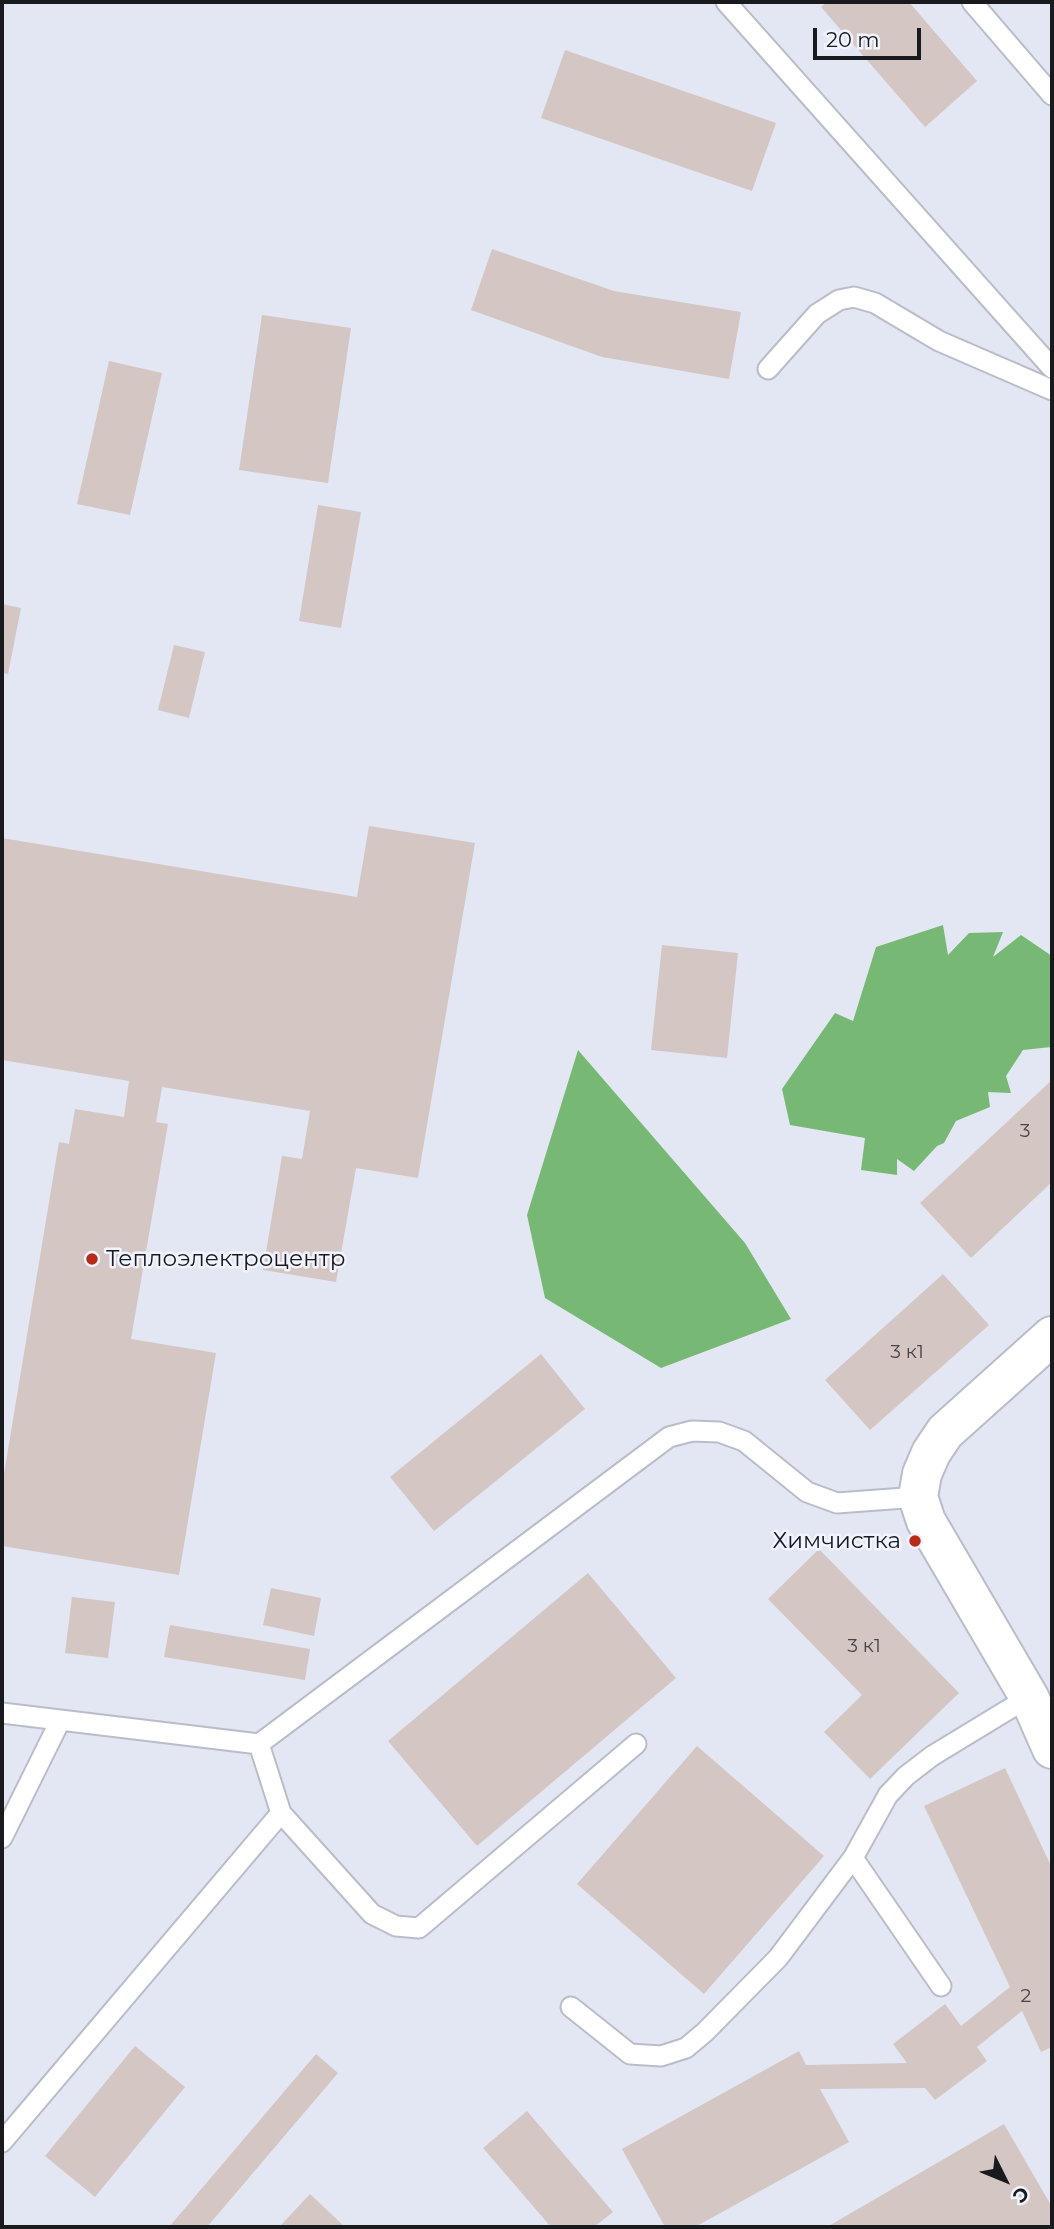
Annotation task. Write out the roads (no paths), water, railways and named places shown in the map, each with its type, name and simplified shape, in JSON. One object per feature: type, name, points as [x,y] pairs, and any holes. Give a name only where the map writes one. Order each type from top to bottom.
[{"type":"street","points":[[1052,1336],[945,1432],[931,1453],[922,1474],[918,1497],[926,1521],[1029,1697],[1052,1749]]},
{"type":"lane","points":[[726,2],[1052,368]]},
{"type":"lane","points":[[972,2],[1052,94]]},
{"type":"lane","points":[[768,369],[817,314],[839,300],[854,297],[875,303],[939,341],[1052,390]]},
{"type":"lane","points":[[2,1713],[259,1744],[669,1437],[692,1431],[719,1432],[744,1441],[807,1492],[836,1503],[918,1497]]},
{"type":"lane","points":[[571,2007],[630,2054],[661,2056],[686,2048],[778,1958],[853,1858],[888,1795],[906,1776],[932,1756],[1029,1697]]},
{"type":"lane","points":[[2,1838],[60,1721]]},
{"type":"lane","points":[[259,1744],[281,1813],[372,1914],[396,1926],[419,1928],[636,1744]]},
{"type":"lane","points":[[2,2142],[281,1813]]},
{"type":"lane","points":[[853,1858],[941,1986]]},
{"type":"place","name":"Теплоэлектроцентр","points":[[92,1259]]},
{"type":"place","name":"Химчистка","points":[[915,1541]]}]
